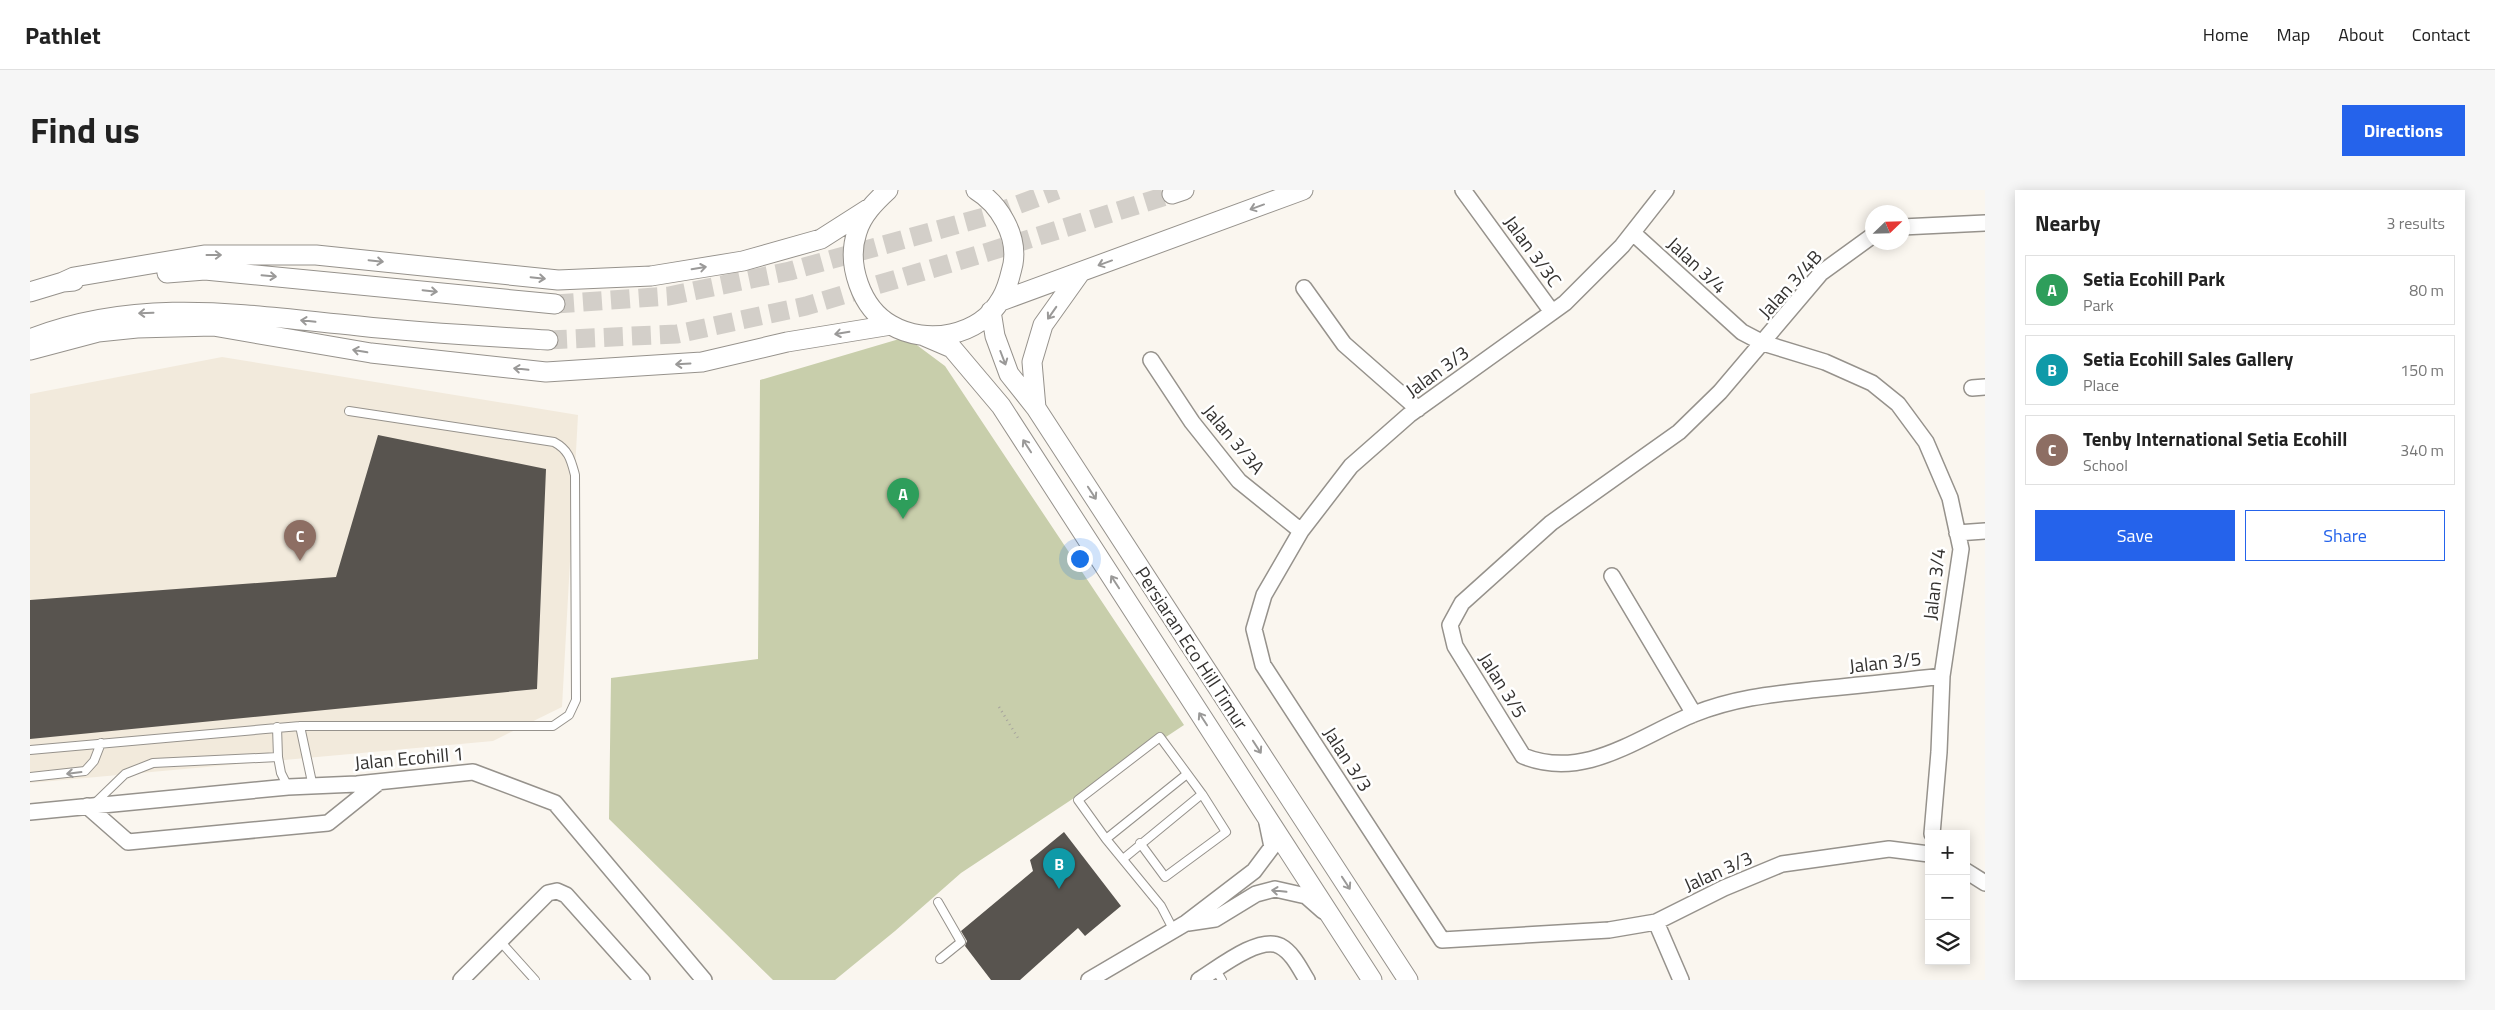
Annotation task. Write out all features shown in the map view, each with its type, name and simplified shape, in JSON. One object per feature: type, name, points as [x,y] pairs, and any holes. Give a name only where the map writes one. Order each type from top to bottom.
[{"type":"street","points":[[30,292],[74,277],[204,255],[316,256],[558,280],[651,276],[744,261],[821,239],[868,209],[887,190]]},
{"type":"street","points":[[976,190],[986,197],[1004,218],[1011,238],[1013,260],[1010,281],[996,306]]},
{"type":"street","points":[[868,209],[857,232],[853,259],[857,280],[865,298],[890,325],[924,336],[946,336],[967,330],[996,306],[1303,190]]},
{"type":"street","name":"Jalan 3/3C","points":[[1462,190],[1552,312]]},
{"type":"street","name":"Jalan 3/3","points":[[1666,190],[1622,246],[1565,303],[1418,409],[1351,466],[1301,531],[1264,594],[1254,629],[1263,665],[1442,940],[1609,930],[1656,922],[1724,888],[1782,864],[1889,849],[1925,854]]},
{"type":"street","points":[[1910,227],[1985,223]]},
{"type":"street","name":"Jalan 3/4","points":[[1633,233],[1742,332],[1764,344],[1825,362],[1872,383],[1898,404],[1926,442],[1950,498],[1961,549],[1942,676],[1939,752],[1932,830]]},
{"type":"street","name":"Jalan 3/4B","points":[[1764,344],[1821,273],[1865,241]]},
{"type":"street","points":[[63,282],[205,270],[555,304]]},
{"type":"street","points":[[1036,408],[1032,362],[1043,325],[1080,273]]},
{"type":"street","points":[[1304,288],[1344,344],[1418,409]]},
{"type":"street","name":"Persiaran Eco Hill Timur","points":[[996,306],[994,336],[1009,374],[1036,408],[1408,980]]},
{"type":"street","points":[[30,339],[61,327],[134,313],[205,311],[412,332],[548,340]]},
{"type":"street","points":[[30,350],[98,332],[137,328],[213,326],[371,353],[546,372],[702,362],[787,342],[890,325]]},
{"type":"street","name":"Persiaran Eco Hill Timur","points":[[924,336],[952,348],[1002,406],[1372,980]]},
{"type":"street","name":"Jalan 3/5","points":[[1764,344],[1720,392],[1678,432],[1551,523],[1462,603],[1450,624],[1455,646],[1523,756],[1542,763],[1563,765],[1600,758],[1694,714],[1743,698],[1942,676]]},
{"type":"street","name":"Jalan 3/3A","points":[[1151,360],[1192,422],[1239,481],[1301,531]]},
{"type":"street","points":[[1958,533],[1985,531]]},
{"type":"street","points":[[1612,576],[1694,714]]},
{"type":"street","name":"Jalan Ecohill 1","points":[[30,812],[288,788],[379,782],[473,772],[555,803],[704,980]]},
{"type":"street","points":[[90,806],[128,842],[328,823],[379,782]]},
{"type":"street","points":[[1089,980],[1180,926],[1254,871],[1272,847],[1270,832],[1262,811]]},
{"type":"street","points":[[1970,874],[1985,883]]},
{"type":"street","points":[[1180,926],[1215,919],[1256,894],[1275,889],[1306,896],[1335,922]]},
{"type":"street","points":[[461,980],[548,893],[557,891],[566,895],[642,980]]},
{"type":"street","points":[[1656,922],[1681,980]]},
{"type":"street","points":[[1199,980],[1219,975],[1250,948],[1266,944],[1279,946],[1292,956],[1307,980]]},
{"type":"lane","points":[[30,750],[277,727],[553,726],[569,716],[576,700],[575,475],[570,456],[562,446],[554,442],[349,411]]},
{"type":"lane","points":[[300,726],[313,786]]},
{"type":"lane","points":[[277,727],[278,757],[281,773],[288,788]]},
{"type":"lane","points":[[1140,843],[1165,877],[1226,832],[1202,794],[1160,737],[1078,800],[1106,839],[1161,906],[1180,926]]},
{"type":"lane","points":[[30,777],[85,771],[94,761],[101,743]]},
{"type":"lane","points":[[90,806],[125,774],[153,763],[278,757]]},
{"type":"lane","points":[[1106,839],[1187,774]]},
{"type":"lane","points":[[1123,859],[1140,843],[1202,794]]},
{"type":"lane","points":[[938,902],[961,942],[940,959]]},
{"type":"lane","points":[[500,942],[535,980]]},
{"type":"path","points":[[999,707],[1018,738]]},
{"type":"shaded area","points":[[222,357],[578,415],[562,707],[493,741],[30,783],[30,394]]},
{"type":"green space","points":[[906,337],[945,366],[1184,725],[961,873],[835,980],[773,980],[609,819],[611,678],[758,659],[760,380]]},
{"type":"building","points":[[378,435],[546,469],[537,689],[30,739],[30,600],[336,577]]},
{"type":"building","points":[[1064,832],[1121,906],[1085,936],[1078,928],[1020,980],[991,980],[965,946],[967,941],[961,931],[1033,871],[1030,860]]},
{"type":"tunnel","points":[[555,304],[669,296],[790,271],[988,216],[1057,190]]},
{"type":"tunnel","points":[[548,340],[677,334],[806,306],[988,252],[1172,194]]},
{"type":"place","name":"Setia Ecohill Park","points":[[903,519]]},
{"type":"place","name":"Tenby International Setia Ecohill","points":[[300,561]]},
{"type":"place","name":"Setia Ecohill Sales Gallery","points":[[1059,889]]}]
